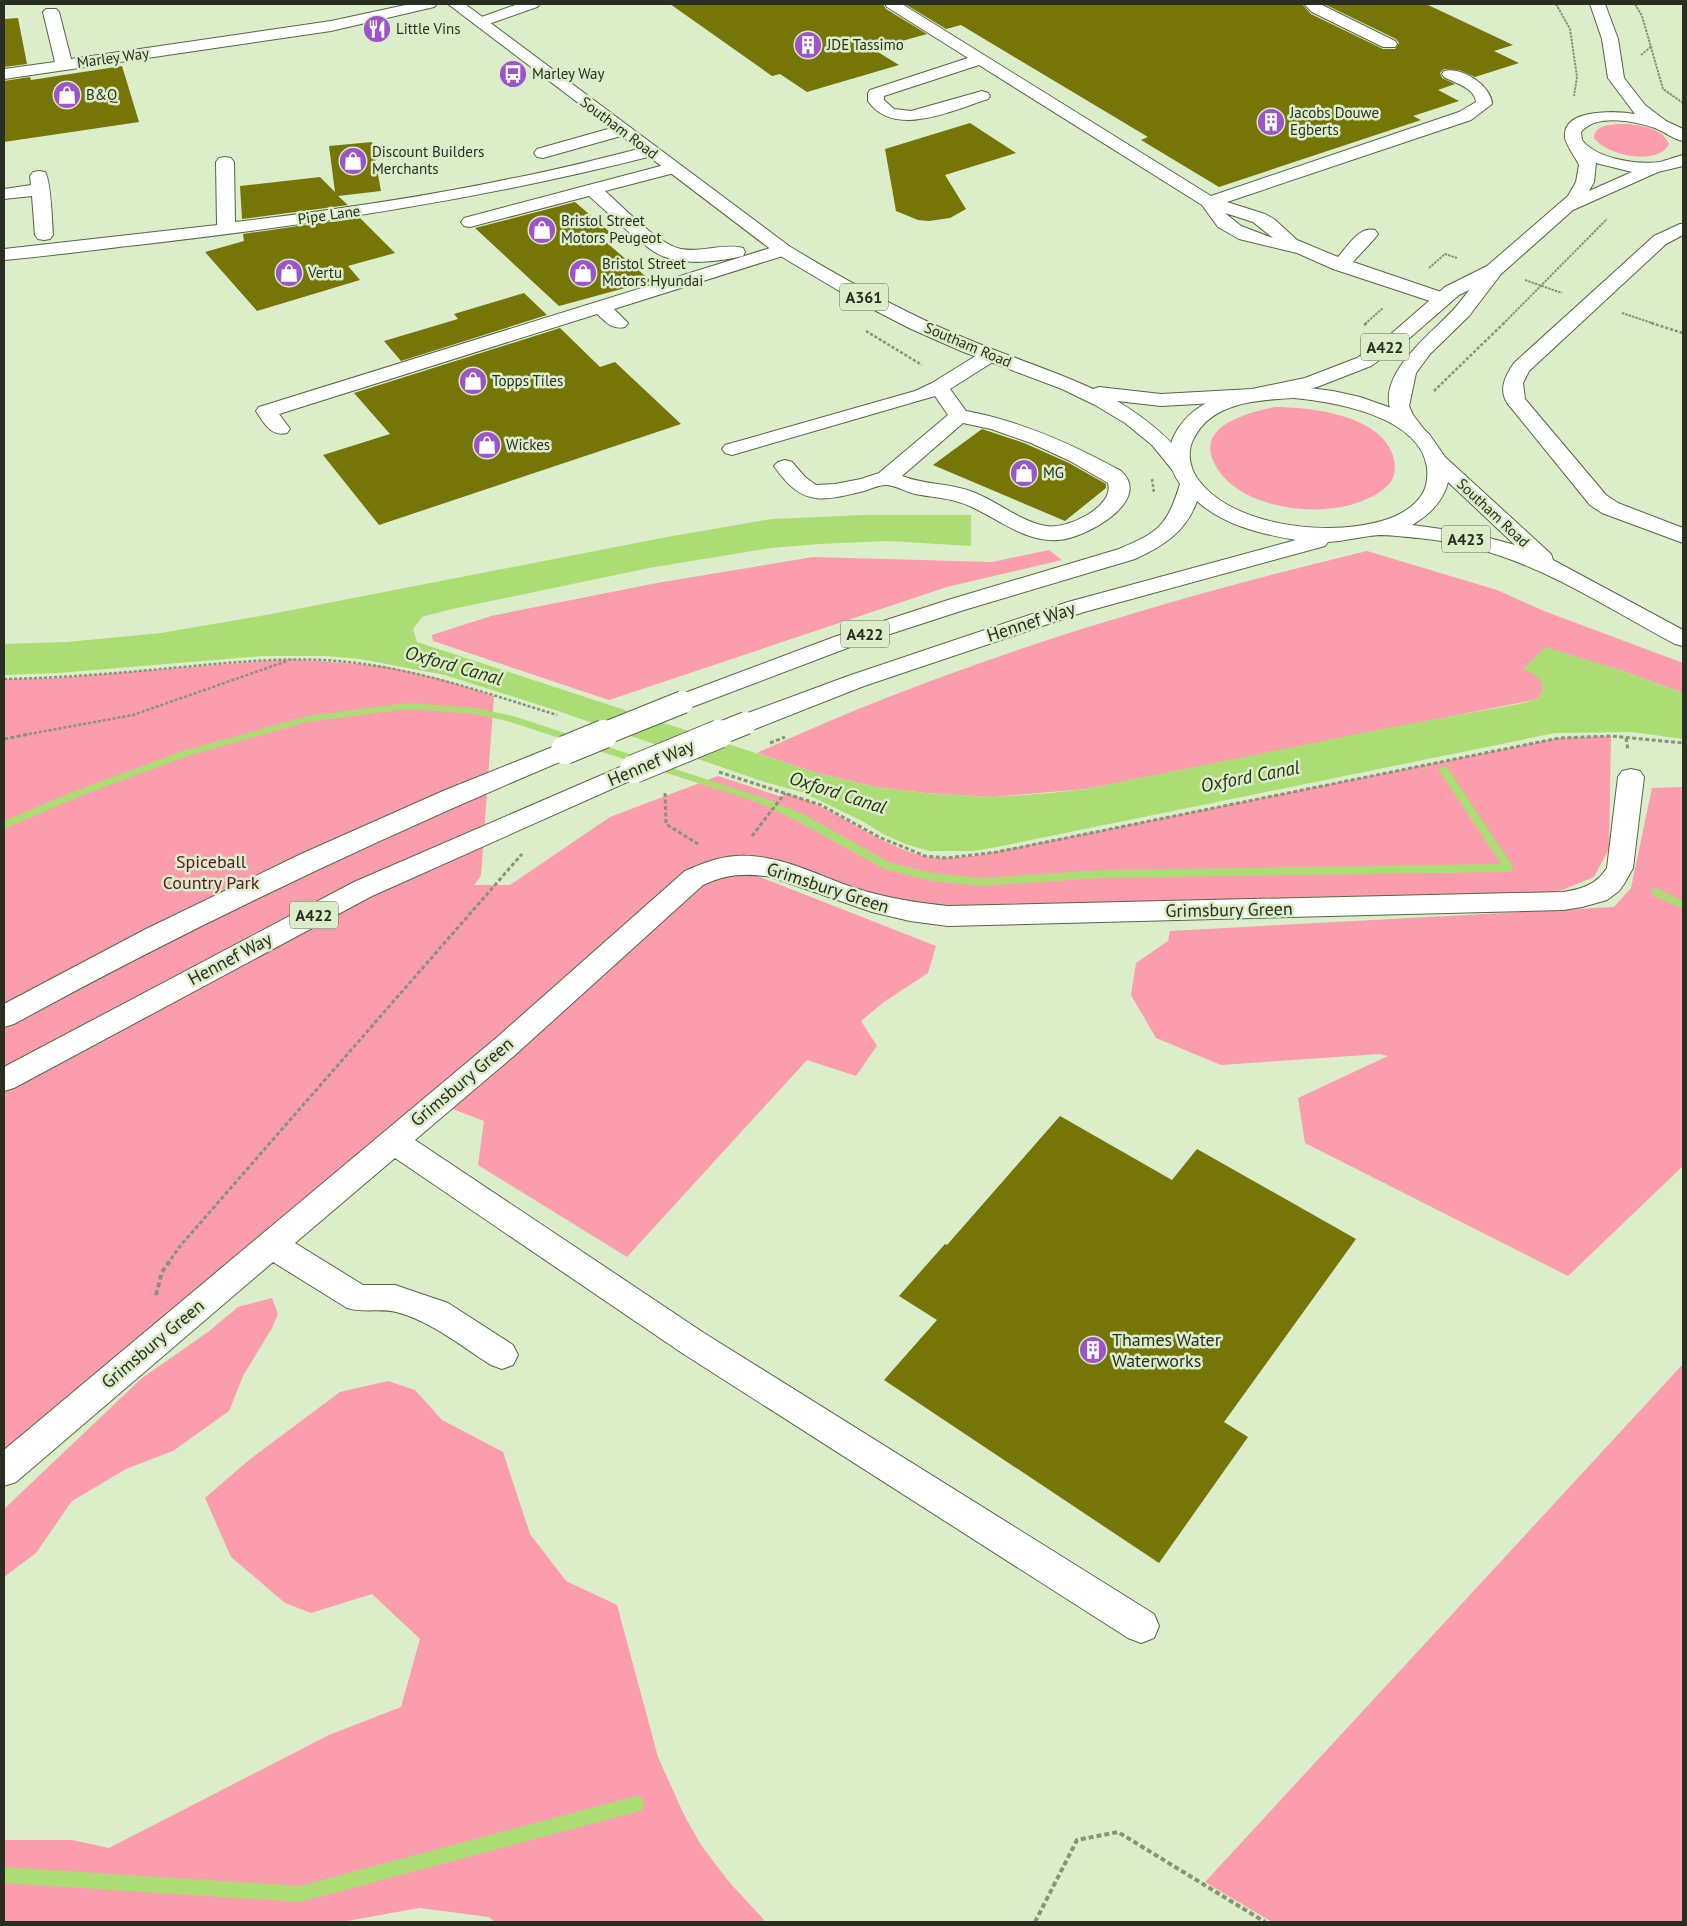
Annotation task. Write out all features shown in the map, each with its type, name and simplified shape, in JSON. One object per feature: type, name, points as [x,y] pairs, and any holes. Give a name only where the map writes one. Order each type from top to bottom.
[{"type":"main road","name":"Marley Way","points":[[4,74],[64,65],[146,57],[276,28],[358,21],[429,4]]},
{"type":"main road","name":"Southam Road","points":[[456,4],[777,245],[825,276],[937,334],[989,356],[1078,389],[1108,395],[1161,400],[1255,394]]},
{"type":"main road","points":[[481,22],[532,4]]},
{"type":"main road","points":[[892,4],[1209,202],[1213,211],[1224,224],[1244,236],[1301,249],[1443,299]]},
{"type":"main road","points":[[1312,4],[1317,9],[1390,44]]},
{"type":"main road","points":[[1597,4],[1610,39],[1616,78],[1638,109],[1652,119],[1674,129]]},
{"type":"main road","points":[[51,12],[64,65]]},
{"type":"main road","points":[[981,59],[876,93],[876,102],[889,113],[912,116],[982,96]]},
{"type":"main road","points":[[1209,202],[1465,116],[1484,104],[1483,92],[1450,74]]},
{"type":"main road","points":[[1616,78],[1612,89],[1601,105],[1579,124],[1574,131],[1573,139],[1580,148],[1590,155],[1623,166],[1675,163]]},
{"type":"main road","points":[[1579,124],[1590,119],[1606,116],[1624,116],[1674,129]]},
{"type":"main road","points":[[543,153],[622,130]]},
{"type":"main road","name":"A422","points":[[1255,394],[1310,383],[1364,362],[1398,338],[1443,299],[1470,281],[1494,270],[1567,206],[1580,191],[1587,174],[1588,164],[1580,148]]},
{"type":"main road","name":"Pipe Lane","points":[[4,255],[354,212],[465,194],[571,171],[650,151]]},
{"type":"main road","points":[[225,162],[226,228]]},
{"type":"main road","name":"A422","points":[[1567,206],[1590,195],[1675,163]]},
{"type":"main road","points":[[470,222],[672,168]]},
{"type":"main road","points":[[4,194],[40,182],[44,235]]},
{"type":"main road","points":[[592,190],[660,248],[680,256],[732,254],[777,245]]},
{"type":"main road","points":[[1680,224],[1660,240],[1522,367],[1514,377],[1512,391],[1515,400],[1598,500],[1610,508],[1683,536]]},
{"type":"main road","points":[[1340,264],[1369,234]]},
{"type":"main road","points":[[280,429],[266,411],[599,306],[777,245]]},
{"type":"main road","name":"A422","points":[[1417,433],[1403,417],[1400,406],[1400,394],[1406,372],[1423,350],[1462,312],[1484,286],[1494,270]]},
{"type":"main road","points":[[599,306],[618,323]]},
{"type":"main road","points":[[732,449],[922,395],[939,388],[989,356]]},
{"type":"main road","points":[[887,478],[922,489],[963,495],[1022,525],[1052,535],[1069,533],[1083,527],[1111,506],[1117,498],[1120,482],[1108,473],[1024,433],[991,421],[959,416],[939,388]]},
{"type":"main road","name":"Southam Road","points":[[1078,389],[1141,425],[1163,444],[1186,476],[1209,501],[1235,516],[1258,525],[1300,534],[1336,536]]},
{"type":"main road","points":[[1255,394],[1294,392],[1320,394],[1363,404],[1393,416],[1417,433]]},
{"type":"main road","name":"Hennef Way","points":[[4,1017],[105,961],[292,869],[416,813],[565,750],[683,702],[842,642],[956,605],[1095,564],[1140,548],[1160,537],[1178,520],[1186,501],[1186,476],[1179,448],[1185,430],[1200,415],[1223,403],[1255,394]]},
{"type":"main road","points":[[785,466],[803,487],[819,492],[887,478],[959,416]]},
{"type":"main road","name":"Southam Road","points":[[1417,433],[1428,446],[1436,460],[1551,567]]},
{"type":"main road","points":[[1336,536],[1377,530],[1402,521],[1422,509],[1434,494],[1439,477],[1436,460]]},
{"type":"main road","name":"Southam Road","points":[[1377,530],[1422,531],[1450,535],[1507,550],[1551,567],[1683,639]]},
{"type":"main road","name":"Hennef Way","points":[[4,1080],[363,889],[634,769],[746,723],[856,681],[1076,607],[1336,536]]},
{"type":"main road","name":"Grimsbury Green","points":[[4,1471],[147,1348],[505,1047],[694,878],[712,868],[731,864],[754,864],[780,870],[886,908],[915,914],[948,916],[1563,901],[1600,893],[1615,878],[1620,868],[1630,777]]},
{"type":"main road","points":[[393,1141],[693,1343],[1141,1626]]},
{"type":"main road","points":[[270,1244],[358,1298],[395,1298],[437,1313],[502,1355]]},
{"type":"path","points":[[1556,4],[1570,29],[1577,77],[1573,102],[1601,105]]},
{"type":"path","points":[[1635,4],[1642,16],[1663,89],[1683,103]]},
{"type":"path","points":[[1432,396],[1438,385],[1542,286],[1608,218]]},
{"type":"path","points":[[1358,330],[1445,254]]},
{"type":"path","points":[[4,680],[55,678],[291,659],[384,666],[410,671],[442,679],[560,716]]},
{"type":"path","points":[[4,739],[133,715],[291,659]]},
{"type":"path","points":[[719,772],[821,805],[879,837],[925,856],[965,856],[1559,738],[1611,736],[1683,743]]},
{"type":"path","points":[[665,785],[666,824],[731,864]]},
{"type":"path","points":[[771,812],[785,793]]},
{"type":"path","points":[[147,1348],[157,1288],[171,1258],[523,852]]},
{"type":"path","points":[[1035,1922],[1076,1840],[1118,1832],[1265,1922]]},
{"type":"green space","points":[[1617,124],[1647,127],[1660,133],[1669,144],[1663,151],[1644,157],[1632,156],[1609,149],[1594,138],[1599,129]]},
{"type":"green space","points":[[1274,407],[1307,409],[1344,416],[1376,432],[1387,444],[1394,459],[1395,470],[1392,480],[1387,486],[1369,498],[1345,506],[1319,509],[1292,508],[1266,502],[1242,492],[1224,477],[1212,458],[1210,446],[1213,436],[1220,428],[1241,416]]},
{"type":"green space","points":[[1049,550],[1062,560],[947,587],[609,700],[433,641],[432,635],[491,616],[657,583],[813,557],[992,562]]},
{"type":"green space","points":[[1367,551],[1497,590],[1544,611],[1683,663],[1683,693],[1620,670],[1584,660],[1523,668],[1537,677],[1542,683],[1543,688],[1538,699],[1086,789],[993,797],[926,793],[876,787],[817,773],[757,753],[905,690],[1057,637],[1211,591]]},
{"type":"green space","name":"Spiceball Country Park","points":[[291,659],[384,666],[441,679],[494,696],[481,876],[474,885],[510,885],[610,817],[718,776],[782,797],[785,793],[803,799],[838,815],[888,843],[906,850],[924,856],[949,858],[974,856],[1559,738],[1611,736],[1609,849],[1594,877],[1553,894],[911,907],[745,871],[936,946],[928,973],[884,1002],[861,1021],[877,1046],[856,1076],[807,1060],[627,1257],[478,1165],[484,1121],[424,1098],[8,1456],[4,1454],[4,679],[55,678]]},
{"type":"green space","points":[[1683,787],[1683,1166],[1568,1276],[1305,1143],[1298,1098],[1388,1056],[1380,1054],[1221,1065],[1156,1038],[1131,995],[1136,963],[1168,941],[1170,931],[1614,907],[1631,888],[1652,788]]},
{"type":"green space","points":[[272,1298],[278,1314],[272,1328],[243,1376],[229,1411],[173,1451],[126,1469],[72,1501],[36,1553],[4,1577],[4,1509],[142,1378],[208,1332],[238,1307]]},
{"type":"green space","points":[[1683,1364],[1683,1922],[1272,1922],[1205,1882]]},
{"type":"green space","points":[[388,1381],[415,1390],[442,1420],[503,1452],[530,1534],[566,1581],[617,1605],[658,1757],[684,1815],[701,1845],[729,1882],[766,1922],[495,1922],[489,1917],[419,1908],[342,1922],[4,1922],[4,1840],[72,1840],[109,1848],[329,1735],[401,1707],[420,1639],[372,1594],[311,1613],[285,1603],[231,1557],[205,1498],[249,1460],[340,1392]]},
{"type":"water","name":"Oxford Canal","points":[[864,515],[971,515],[971,546],[888,541],[770,548],[649,568],[448,610],[422,617],[413,629],[417,642],[817,773],[876,787],[926,793],[993,797],[1086,789],[1387,728],[1519,704],[1538,699],[1541,693],[1542,684],[1540,680],[1523,669],[1546,647],[1620,670],[1683,693],[1683,739],[1632,732],[1555,733],[992,848],[972,851],[929,851],[905,844],[883,834],[864,822],[802,792],[768,783],[555,710],[445,675],[360,659],[325,656],[262,656],[58,673],[4,675],[4,644],[67,642],[161,633],[266,615],[667,537],[772,519]]},
{"type":"building","name":"JDE Tassimo","points":[[670,4],[883,4],[886,9],[927,34],[873,49],[899,65],[807,92],[780,74],[772,76]]},
{"type":"building","points":[[905,4],[1302,4],[1311,14],[1383,49],[1395,49],[1399,43],[1396,39],[1324,4],[1426,4],[1513,45],[1494,51],[1519,63],[1475,77],[1459,70],[1444,69],[1440,73],[1442,78],[1455,84],[1438,90],[1459,101],[1413,116],[1421,120],[1219,187],[1141,140],[1148,137],[961,25],[946,29]]},
{"type":"building","points":[[18,18],[27,64],[4,67],[4,19]]},
{"type":"building","name":"B&Q","points":[[122,66],[139,122],[4,142],[4,81],[30,77],[31,80]]},
{"type":"building","points":[[970,123],[1016,153],[945,175],[966,209],[950,218],[929,221],[918,220],[896,211],[885,149]]},
{"type":"building","name":"Discount Builders Merchants","points":[[372,142],[381,191],[338,196],[348,205],[242,219],[240,186],[320,177],[335,192],[329,146]]},
{"type":"building","points":[[575,202],[611,233],[599,236],[651,281],[559,306],[475,228]]},
{"type":"building","name":"Vertu","points":[[359,217],[395,253],[348,266],[360,280],[257,311],[205,252],[244,241],[243,234]]},
{"type":"building","points":[[524,293],[547,315],[401,361],[384,341],[458,319],[454,314]]},
{"type":"building","name":"Wickes","points":[[560,328],[600,367],[615,362],[681,424],[379,525],[323,455],[390,434],[354,393]]},
{"type":"building","name":"MG","points":[[982,429],[1024,443],[1069,463],[1106,484],[1106,488],[1065,521],[933,465]]},
{"type":"building","name":"Thames Water Waterworks","points":[[1060,1116],[1172,1180],[1197,1149],[1356,1239],[1224,1422],[1248,1437],[1159,1563],[884,1380],[937,1320],[899,1296],[945,1244],[947,1245]]},
{"type":"waterway","points":[[4,825],[79,793],[184,754],[307,719],[408,706],[475,711],[509,718],[763,801],[799,817],[888,866],[932,877],[981,882],[1102,874],[1509,868],[1443,769]]},
{"type":"waterway","points":[[1656,892],[1683,905]]},
{"type":"waterway","points":[[4,1875],[300,1894],[636,1804]]},
{"type":"place","name":"Little Vins","points":[[377,29]]},
{"type":"place","name":"JDE Tassimo","points":[[808,45]]},
{"type":"place","name":"Marley Way","points":[[513,74]]},
{"type":"place","name":"B&Q","points":[[67,95]]},
{"type":"place","name":"Jacobs Douwe Egberts","points":[[1271,122]]},
{"type":"place","name":"Discount Builders Merchants","points":[[353,161]]},
{"type":"place","name":"Bristol Street Motors Peugeot","points":[[542,230]]},
{"type":"place","name":"Vertu","points":[[289,273]]},
{"type":"place","name":"Bristol Street Motors Hyundai","points":[[583,273]]},
{"type":"place","name":"Topps Tiles","points":[[473,381]]},
{"type":"place","name":"Wickes","points":[[487,445]]},
{"type":"place","name":"MG","points":[[1024,473]]},
{"type":"place","name":"Thames Water Waterworks","points":[[1093,1350]]}]
